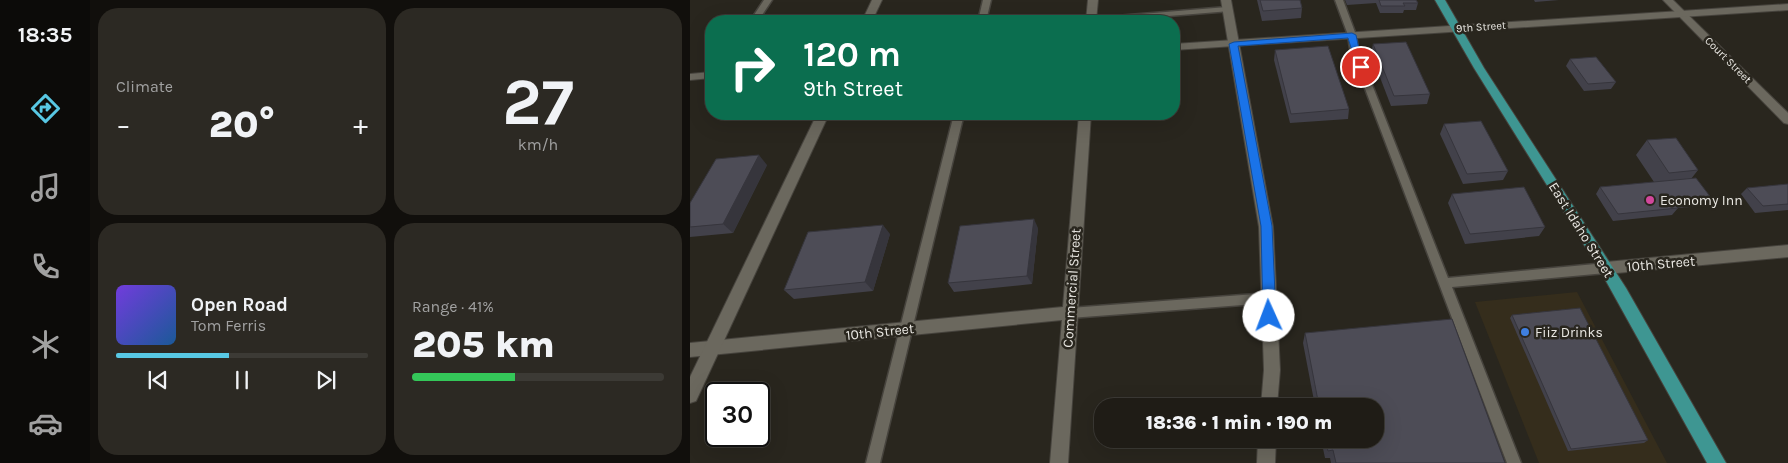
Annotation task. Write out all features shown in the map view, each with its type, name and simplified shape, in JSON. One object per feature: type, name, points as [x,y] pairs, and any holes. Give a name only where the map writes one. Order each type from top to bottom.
[{"type":"main road","name":"East Idaho Street","points":[[1440,0],[1456,29],[1606,268],[1717,463]]},
{"type":"street","points":[[870,15],[877,0]]},
{"type":"street","points":[[1091,15],[1092,0]]},
{"type":"street","name":"Court Street","points":[[1668,0],[1788,120]]},
{"type":"street","points":[[1226,4],[1266,226],[1272,370],[1270,398]]},
{"type":"street","name":"9th Street","points":[[1180,47],[1788,7]]},
{"type":"street","points":[[690,77],[705,76]]},
{"type":"street","points":[[690,396],[820,120]]},
{"type":"street","name":"Commercial Street","points":[[1059,463],[1085,120]]},
{"type":"street","name":"10th Street","points":[[1606,268],[1788,251]]},
{"type":"street","name":"10th Street","points":[[690,350],[1070,314]]},
{"type":"street","points":[[1266,463],[1267,448]]},
{"type":"lane","points":[[758,15],[768,0]]},
{"type":"lane","points":[[983,15],[987,0]]},
{"type":"lane","points":[[1339,0],[1352,35],[1354,49],[1514,463]]},
{"type":"lane","points":[[1139,15],[1226,4]]},
{"type":"lane","points":[[873,463],[958,120]]},
{"type":"lane","name":"10th Street","points":[[1444,282],[1606,268]]},
{"type":"lane","points":[[1070,314],[1269,298]]},
{"type":"shaded area","points":[[1577,292],[1667,463],[1539,463],[1475,302]]},
{"type":"building","points":[[1260,0],[1300,0],[1302,8],[1263,11]]},
{"type":"building","points":[[1379,0],[1416,0],[1418,3],[1403,3],[1405,6],[1381,6]]},
{"type":"building","points":[[1406,42],[1430,94],[1394,96],[1373,44]]},
{"type":"building","points":[[1328,46],[1349,109],[1291,114],[1275,50]]},
{"type":"building","points":[[1596,57],[1616,82],[1588,84],[1570,59]]},
{"type":"building","points":[[1481,121],[1508,171],[1467,174],[1444,124]]},
{"type":"building","points":[[1676,138],[1698,170],[1669,173],[1647,140]]},
{"type":"building","points":[[759,155],[723,224],[690,227],[690,203],[716,159]]},
{"type":"building","name":"Economy Inn","points":[[1696,178],[1712,199],[1674,203],[1678,208],[1618,214],[1600,187]]},
{"type":"building","points":[[1788,184],[1788,204],[1763,206],[1747,188]]},
{"type":"building","points":[[1524,187],[1545,227],[1470,234],[1452,194]]},
{"type":"building","points":[[1034,219],[1027,276],[948,283],[960,226]]},
{"type":"building","points":[[883,225],[865,282],[784,290],[808,232]]},
{"type":"building","points":[[1580,308],[1648,440],[1571,449],[1512,315]]},
{"type":"building","points":[[1452,319],[1505,463],[1336,463],[1333,450],[1328,451],[1327,448],[1384,448],[1384,398],[1317,398],[1305,333]]},
{"type":"place","name":"Economy Inn","points":[[1650,200]]},
{"type":"place","name":"Fiiz Drinks","points":[[1525,332]]},
{"type":"route","points":[[1269,316],[1266,226],[1234,44],[1352,35],[1354,49],[1361,67]]}]
